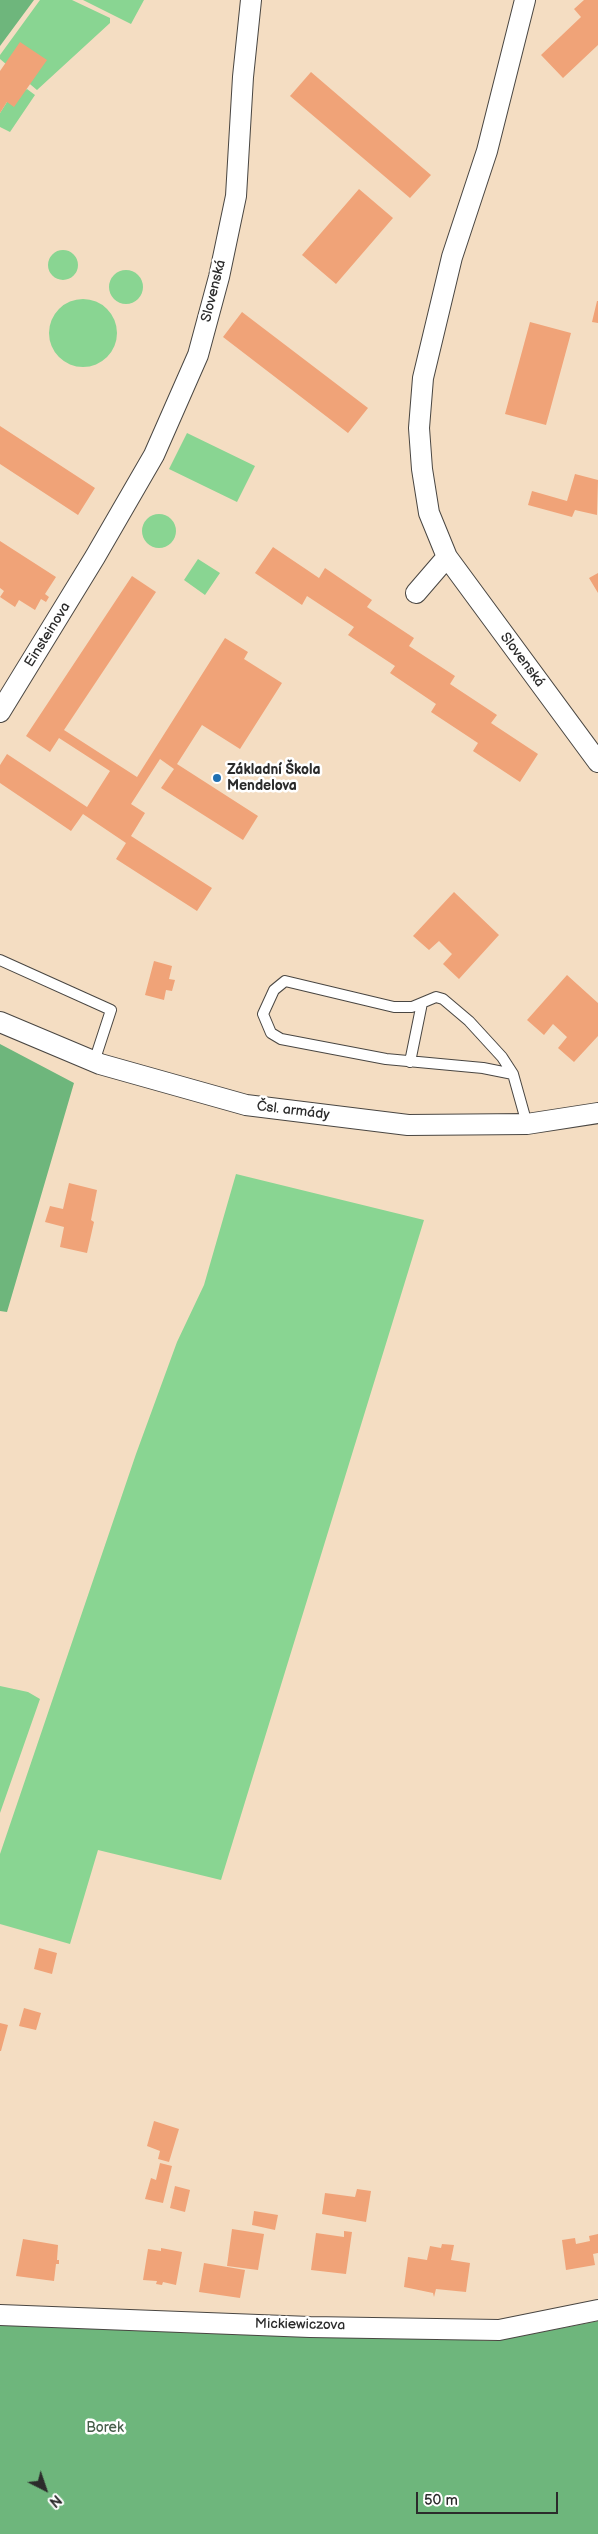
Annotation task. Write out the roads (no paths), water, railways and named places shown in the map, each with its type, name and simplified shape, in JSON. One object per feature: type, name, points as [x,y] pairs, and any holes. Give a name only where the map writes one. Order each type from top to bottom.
[{"type":"street","name":"Slovenská","points":[[95,557],[154,455],[198,355],[219,277],[236,196],[243,77],[252,0]]},
{"type":"street","name":"Slovenská","points":[[525,0],[487,152],[452,257],[423,378],[419,428],[422,469],[429,512],[447,557],[598,762]]},
{"type":"street","name":"Einsteinova","points":[[0,712],[95,557]]},
{"type":"street","points":[[416,593],[447,557]]},
{"type":"street","name":"Čsl. armády","points":[[0,1022],[94,1062],[246,1105],[408,1126],[527,1124],[598,1113]]},
{"type":"street","name":"Mickiewiczova","points":[[0,2315],[310,2327],[499,2330],[598,2310]]},
{"type":"lane","points":[[0,960],[111,1010],[94,1062]]},
{"type":"lane","points":[[514,1074],[483,1068],[386,1059],[281,1039],[271,1033],[263,1014],[274,990],[285,981],[394,1007],[412,1007],[436,997],[455,1008],[489,1041],[514,1074],[527,1124]]},
{"type":"lane","points":[[410,1062],[422,1003]]},
{"type":"place","name":"Základní Škola Mendelova","points":[[217,778]]},
{"type":"park label","name":"Borek","points":[[105,2428]]}]
